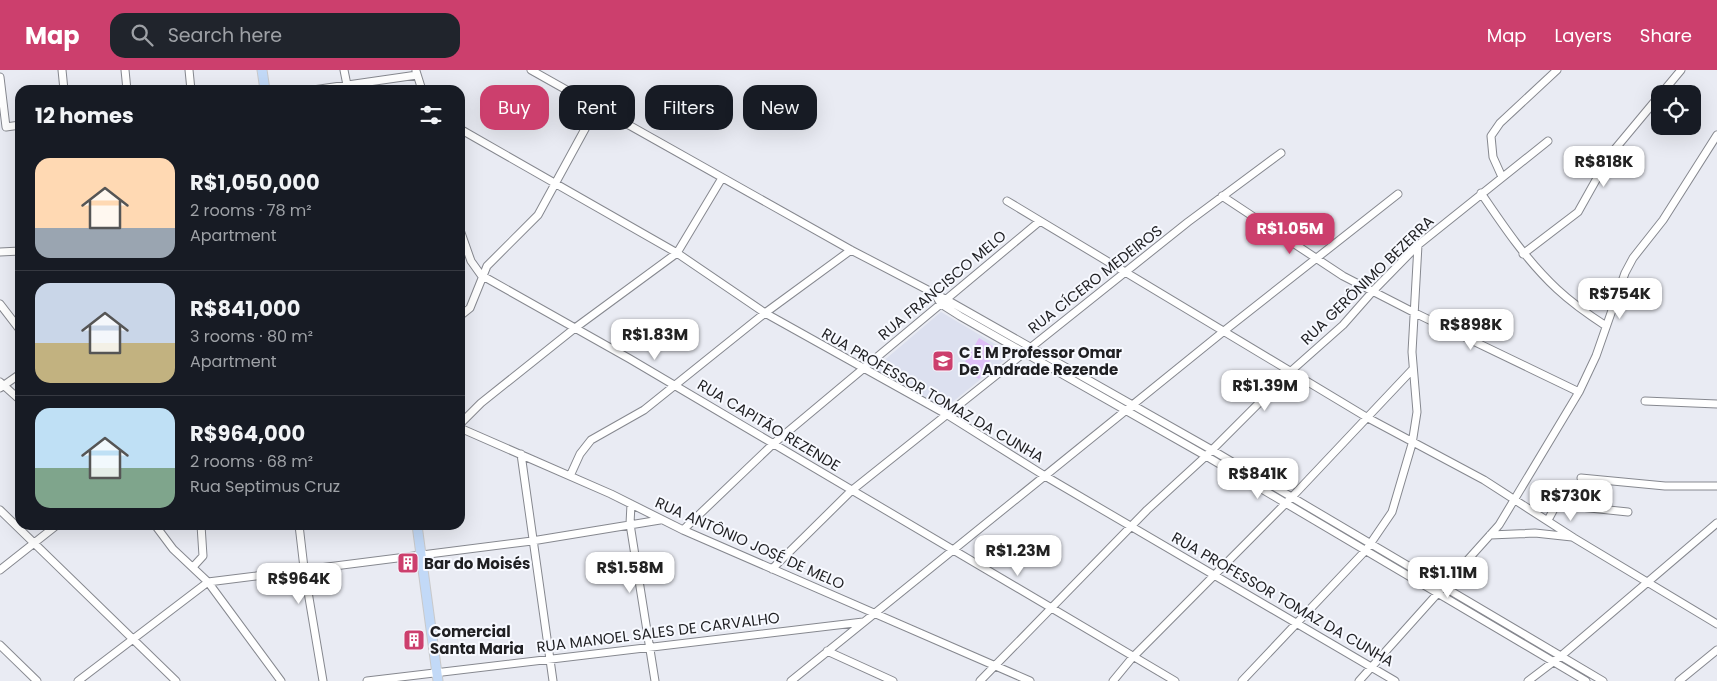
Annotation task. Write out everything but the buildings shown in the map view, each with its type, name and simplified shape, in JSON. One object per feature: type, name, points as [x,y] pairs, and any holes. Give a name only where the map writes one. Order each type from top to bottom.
[{"type":"main road","points":[[262,70],[264,85]]},
{"type":"main road","points":[[418,530],[438,677]]},
{"type":"street","points":[[62,70],[64,85]]},
{"type":"street","points":[[125,70],[126,85]]},
{"type":"street","points":[[189,70],[190,85]]},
{"type":"street","points":[[344,70],[348,85]]},
{"type":"street","points":[[531,70],[559,85]]},
{"type":"street","points":[[1502,177],[1493,157],[1491,136],[1500,123],[1557,70]]},
{"type":"street","points":[[1668,85],[1681,70]]},
{"type":"street","points":[[357,85],[417,72],[421,85]]},
{"type":"street","points":[[0,78],[6,127],[15,126]]},
{"type":"street","points":[[1524,254],[1578,212],[1610,155],[1651,105]]},
{"type":"street","points":[[635,128],[851,250],[935,295],[1125,411],[1206,456],[1586,681]]},
{"type":"street","points":[[465,312],[470,308],[481,275],[491,261],[531,224],[584,130]]},
{"type":"street","name":"RUA PROFESSOR TOMAZ DA CUNHA","points":[[465,131],[677,252],[765,313],[864,370],[946,414],[1045,476],[1395,681]]},
{"type":"street","points":[[1359,681],[1490,535],[1514,499],[1579,392],[1596,356],[1625,273],[1633,258],[1663,220],[1717,135]]},
{"type":"street","name":"RUA GERÔNIMO BEZERRA","points":[[980,681],[1132,526],[1206,456],[1290,372],[1343,325],[1418,245],[1548,141]]},
{"type":"street","name":"RUA CÍCERO MEDEIROS","points":[[772,569],[851,491],[1222,196],[1281,153]]},
{"type":"street","points":[[465,421],[481,403],[575,328],[677,252],[722,178]]},
{"type":"street","points":[[1481,193],[1524,254],[1558,290],[1606,326]]},
{"type":"street","points":[[794,678],[1224,331],[1398,194]]},
{"type":"street","points":[[1222,196],[1316,259],[1373,291],[1579,392]]},
{"type":"street","points":[[1007,201],[1412,444],[1484,480],[1574,538],[1717,624]]},
{"type":"street","name":"RUA FRANCISCO MELO","points":[[683,530],[773,444],[864,370],[1040,221]]},
{"type":"street","points":[[465,244],[471,261],[481,275]]},
{"type":"street","points":[[1242,681],[1372,544],[1392,512],[1412,444],[1417,412],[1412,370],[1418,245]]},
{"type":"street","points":[[570,476],[580,454],[591,440],[629,420],[675,386],[765,313],[851,250]]},
{"type":"street","points":[[0,252],[15,251]]},
{"type":"street","name":"RUA CAPITÃO REZENDE","points":[[481,275],[675,386],[1049,609],[1174,681]]},
{"type":"street","points":[[0,304],[15,324]]},
{"type":"street","points":[[1027,351],[1212,450],[1603,681]]},
{"type":"street","points":[[1113,681],[1132,658],[1213,574],[1292,497],[1412,370]]},
{"type":"street","points":[[15,377],[1,385],[15,396]]},
{"type":"street","points":[[1646,401],[1717,404]]},
{"type":"street","name":"RUA ANTÔNIO JOSÉ DE MELO","points":[[465,428],[631,504],[683,530],[1030,681]]},
{"type":"street","points":[[521,454],[553,681]]},
{"type":"street","points":[[1581,478],[1665,486],[1717,486]]},
{"type":"street","points":[[631,504],[630,524],[655,681]]},
{"type":"street","points":[[1548,520],[1553,509],[1561,505],[1628,512]]},
{"type":"street","points":[[0,510],[15,525]]},
{"type":"street","points":[[78,681],[208,582],[304,568],[532,540],[661,520]]},
{"type":"street","points":[[1528,681],[1561,656],[1646,581],[1717,523]]},
{"type":"street","points":[[21,530],[134,638],[176,681]]},
{"type":"street","points":[[0,570],[51,530]]},
{"type":"street","points":[[159,530],[173,549],[208,582],[281,681]]},
{"type":"street","points":[[193,567],[203,556],[201,530]]},
{"type":"street","points":[[300,530],[323,681]]},
{"type":"street","points":[[1490,535],[1536,533],[1574,538]]},
{"type":"street","name":"RUA MANOEL SALES DE CARVALHO","points":[[367,681],[438,677],[550,658],[863,622]]},
{"type":"street","points":[[0,646],[37,681]]},
{"type":"street","points":[[1679,681],[1717,650]]},
{"type":"street","points":[[827,652],[893,681]]},
{"type":"street","points":[[794,678],[805,681]]},
{"type":"shaded area","name":"C E M Professor Omar De Andrade Rezende","points":[[941,312],[1012,354],[945,408],[874,369]]},
{"type":"shaded area","points":[[979,338],[997,349],[979,379],[961,369]]},
{"type":"place","name":"C E M Professor Omar De Andrade Rezende","points":[[943,361]]},
{"type":"place","name":"Bar do Moisés","points":[[408,563]]},
{"type":"place","name":"Comercial Santa Maria","points":[[414,640]]}]
